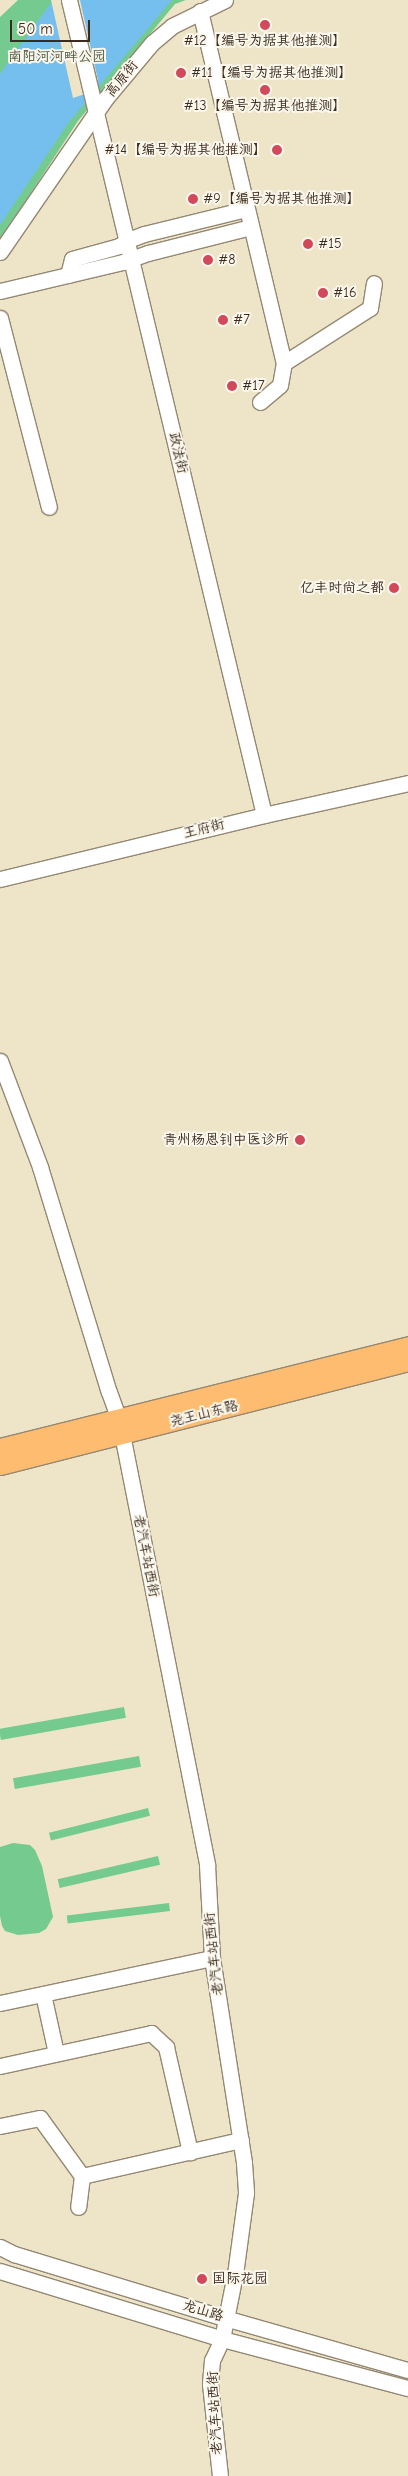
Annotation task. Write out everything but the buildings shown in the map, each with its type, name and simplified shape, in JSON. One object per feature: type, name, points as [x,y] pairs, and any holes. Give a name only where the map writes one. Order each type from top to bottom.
[{"type":"main road","name":"尧王山东路","points":[[0,1464],[121,1427],[408,1346]]},
{"type":"main road","name":"尧王山东路","points":[[0,1448],[121,1427],[408,1361]]},
{"type":"street","name":"政法街","points":[[69,0],[128,240],[264,815]]},
{"type":"street","name":"高原街","points":[[0,252],[96,112],[152,43],[172,26],[225,0]]},
{"type":"street","points":[[200,11],[284,363],[280,385],[260,402]]},
{"type":"street","points":[[68,274],[72,259],[119,246],[128,240],[246,209]]},
{"type":"street","points":[[0,291],[251,227]]},
{"type":"street","points":[[284,363],[370,308],[374,283]]},
{"type":"street","points":[[0,318],[49,507]]},
{"type":"street","name":"王府街","points":[[0,879],[264,815],[408,783]]},
{"type":"street","name":"老汽车站西街","points":[[0,1061],[40,1167],[121,1427],[207,1865],[212,1958],[241,2140],[246,2193],[235,2274],[222,2339],[212,2360],[210,2384],[220,2476]]},
{"type":"street","points":[[0,2003],[212,1958]]},
{"type":"street","points":[[43,1994],[56,2054]]},
{"type":"street","points":[[0,2066],[151,2033],[166,2047],[190,2152]]},
{"type":"street","points":[[0,2126],[40,2118],[82,2176],[78,2207]]},
{"type":"street","points":[[82,2176],[241,2140]]},
{"type":"street","name":"龙山路","points":[[0,2247],[14,2254],[225,2318],[408,2370]]},
{"type":"street","points":[[0,2271],[14,2254]]},
{"type":"street","name":"龙山路","points":[[0,2271],[222,2339],[408,2388]]},
{"type":"green space","name":"南阳河河畔公园","points":[[18,0],[186,0],[175,4],[78,121],[0,240],[0,17]]},
{"type":"green space","points":[[124,1707],[126,1718],[1,1740],[0,1729]]},
{"type":"green space","points":[[139,1756],[141,1767],[15,1789],[13,1778]]},
{"type":"green space","points":[[148,1808],[150,1816],[51,1840],[49,1833]]},
{"type":"green space","points":[[13,1843],[30,1845],[35,1850],[42,1866],[53,1917],[46,1929],[39,1933],[18,1935],[5,1931],[2,1926],[0,1916],[0,1847]]},
{"type":"green space","points":[[158,1856],[160,1865],[60,1888],[58,1879]]},
{"type":"green space","points":[[169,1903],[170,1911],[68,1923],[67,1916]]},
{"type":"water","name":"南阳河河畔公园","points":[[53,0],[172,0],[69,122],[0,225],[0,74]]},
{"type":"pier","points":[[51,0],[80,0],[98,80],[91,92],[73,98]]},
{"type":"place","name":"#12【编号为据其他推测】","points":[[265,25]]},
{"type":"place","name":"#11【编号为据其他推测】","points":[[181,73]]},
{"type":"place","name":"#13【编号为据其他推测】","points":[[265,90]]},
{"type":"place","name":"#14【编号为据其他推测】","points":[[277,150]]},
{"type":"place","name":"#9【编号为据其他推测】","points":[[193,199]]},
{"type":"place","name":"#15","points":[[308,244]]},
{"type":"place","name":"#8","points":[[208,260]]},
{"type":"place","name":"#16","points":[[323,293]]},
{"type":"place","name":"#7","points":[[223,320]]},
{"type":"place","name":"#17","points":[[232,386]]},
{"type":"place","name":"亿丰时尚之都","points":[[394,588]]},
{"type":"place","name":"青州杨恩钊中医诊所","points":[[300,1140]]},
{"type":"place","name":"国际花园","points":[[202,2279]]}]
